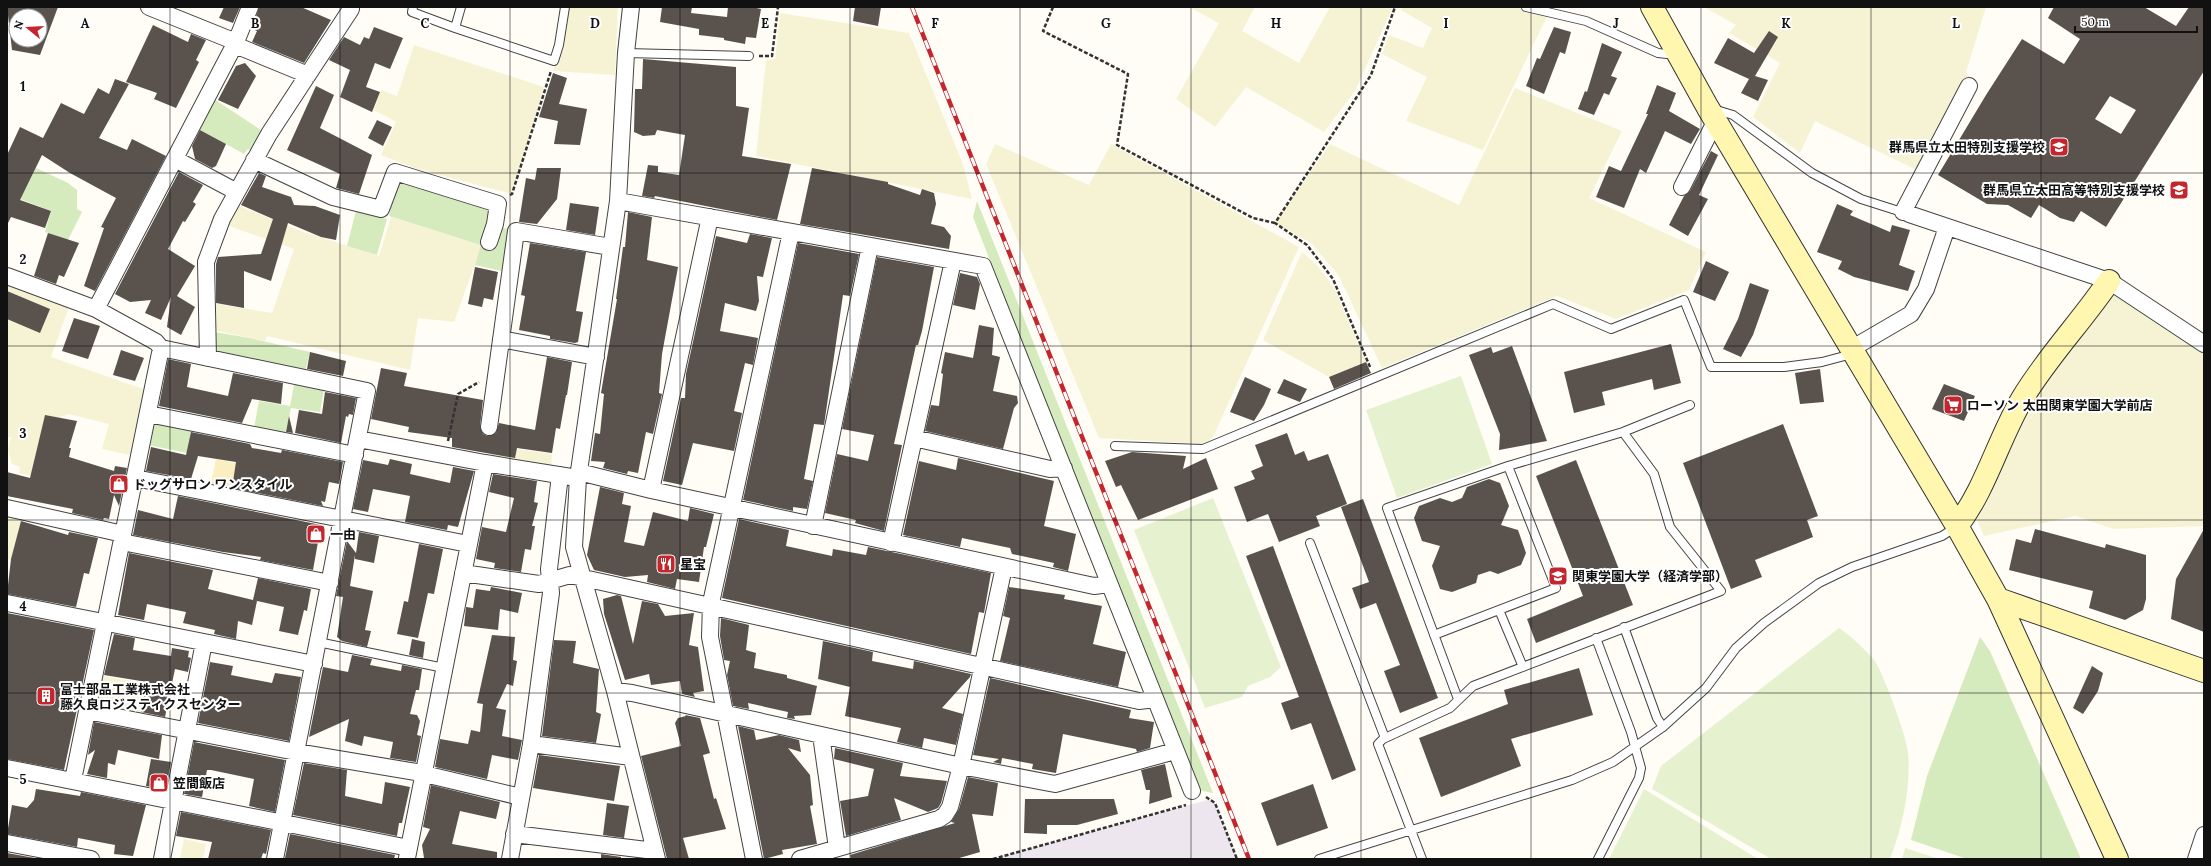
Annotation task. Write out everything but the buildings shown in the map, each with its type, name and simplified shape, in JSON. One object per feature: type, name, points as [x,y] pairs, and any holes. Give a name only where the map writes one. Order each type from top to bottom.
[{"type":"street","points":[[149,7],[308,75]]},
{"type":"street","points":[[96,309],[235,43],[250,7]]},
{"type":"street","points":[[514,834],[656,855],[615,691],[574,547],[579,475],[618,201],[626,53],[631,7]]},
{"type":"street","points":[[1652,7],[1712,114],[1957,526],[1998,599],[2117,859]]},
{"type":"street","points":[[208,358],[206,262],[222,219],[269,134],[351,8]]},
{"type":"street","points":[[1969,86],[1906,213],[2110,281],[2204,344]]},
{"type":"street","points":[[1682,187],[1712,114]]},
{"type":"street","points":[[175,159],[237,192]]},
{"type":"street","points":[[254,160],[333,197],[380,209],[395,172],[498,204],[495,224],[489,242]]},
{"type":"street","points":[[618,201],[983,266],[1192,791]]},
{"type":"street","points":[[651,490],[710,217]]},
{"type":"street","points":[[495,224],[516,231],[611,247]]},
{"type":"street","points":[[1852,351],[1911,314],[1926,289],[1947,227]]},
{"type":"street","points":[[489,428],[516,231]]},
{"type":"street","points":[[754,859],[710,636],[711,606],[791,232]]},
{"type":"street","points":[[813,526],[870,246]]},
{"type":"street","points":[[891,543],[953,261]]},
{"type":"street","points":[[7,276],[96,309],[156,342],[161,348],[367,391],[275,859]]},
{"type":"street","points":[[1957,526],[1970,508],[2022,398],[2073,327],[2110,281]]},
{"type":"street","points":[[501,339],[596,357]]},
{"type":"street","points":[[73,780],[161,348]]},
{"type":"street","points":[[148,414],[356,447],[424,452],[560,475],[579,475],[1094,586],[1109,584]]},
{"type":"street","points":[[914,438],[1050,469],[1064,468]]},
{"type":"street","points":[[7,768],[282,823],[408,854],[485,463]]},
{"type":"street","points":[[510,859],[531,744],[550,593],[548,569],[560,475]]},
{"type":"street","points":[[135,478],[468,544]]},
{"type":"street","points":[[7,508],[122,538],[330,583]]},
{"type":"street","points":[[800,859],[939,819],[945,815],[950,807],[961,766],[1004,567]]},
{"type":"street","points":[[463,574],[539,584],[570,575],[1140,701],[1155,699]]},
{"type":"street","points":[[1998,599],[2204,671]]},
{"type":"street","points":[[7,602],[314,664]]},
{"type":"street","points":[[162,859],[204,642]]},
{"type":"street","points":[[615,691],[632,693],[725,713],[821,736],[961,766],[1055,784],[1064,783],[1175,751]]},
{"type":"street","points":[[87,711],[296,752],[424,775],[521,797]]},
{"type":"street","points":[[821,736],[837,848]]},
{"type":"street","points":[[531,744],[631,757]]},
{"type":"street","points":[[2196,859],[2204,835]]},
{"type":"street","points":[[7,843],[91,859]]},
{"type":"lane","points":[[413,7],[412,12],[554,61],[559,45],[565,7]]},
{"type":"lane","points":[[455,28],[461,7]]},
{"type":"lane","points":[[1526,7],[1586,21],[1658,53],[1680,56]]},
{"type":"lane","points":[[626,53],[749,56]]},
{"type":"lane","points":[[1712,114],[1733,115],[1819,177],[1861,199],[1906,213]]},
{"type":"lane","points":[[1115,446],[1203,449],[1553,304],[1611,329],[1684,300],[1711,367],[1784,367],[1822,362],[1852,351]]},
{"type":"lane","points":[[1458,698],[1387,508],[1508,466],[1624,432],[1690,405]]},
{"type":"lane","points":[[1422,859],[1378,744],[1385,738],[1450,708],[1458,698],[1472,686],[1721,591],[1670,527],[1654,474],[1624,432]]},
{"type":"lane","points":[[1434,635],[1556,588],[1508,466]]},
{"type":"lane","points":[[1319,859],[1572,780],[1613,762],[1663,727],[1706,688],[1736,648],[1764,623],[1818,583],[1852,567],[1942,536],[1957,526]]},
{"type":"lane","points":[[1310,543],[1385,738]]},
{"type":"lane","points":[[1499,610],[1522,666]]},
{"type":"lane","points":[[1624,627],[1657,718],[1663,727]]},
{"type":"lane","points":[[1596,638],[1635,746],[1641,768],[1639,778],[1598,859]]},
{"type":"lane","points":[[318,642],[444,668]]},
{"type":"path","points":[[749,56],[772,56],[778,7]]},
{"type":"path","points":[[1053,7],[1043,31],[1128,74],[1117,145],[1252,218],[1275,224],[1307,245],[1333,279],[1375,379]]},
{"type":"path","points":[[1275,224],[1371,75],[1395,7]]},
{"type":"path","points":[[498,204],[512,194],[554,61]]},
{"type":"path","points":[[424,452],[426,441],[449,441],[458,394],[489,376],[496,375]]},
{"type":"path","points":[[994,859],[1192,803],[1192,791],[1211,799],[1216,803],[1237,859]]},
{"type":"shaded area","points":[[567,7],[618,7],[615,75],[553,71],[560,47]]},
{"type":"shaded area","points":[[1189,7],[1255,7],[1242,31],[1299,63],[1330,7],[1393,7],[1355,91],[1324,132],[1246,87],[1215,127],[1176,99],[1219,23]]},
{"type":"shaded area","points":[[1402,7],[1517,7],[1548,14],[1483,150],[1406,121],[1427,77],[1382,54],[1389,35],[1423,48],[1432,28],[1401,10]]},
{"type":"shaded area","points":[[1704,7],[1986,7],[1966,72],[1972,80],[1923,173],[1815,121],[1800,153],[1753,117],[1780,63],[1729,33],[1736,25]]},
{"type":"shaded area","points":[[780,13],[909,33],[963,164],[972,199],[756,156],[766,60],[775,59]]},
{"type":"shaded area","points":[[414,45],[544,87],[512,194],[414,168],[381,155],[396,122],[374,110],[381,90],[397,96]]},
{"type":"shaded area","points":[[1515,88],[1622,131],[1589,198],[1706,252],[1689,290],[1616,319],[1557,296],[1382,368],[1339,276],[1311,243],[1275,223],[1330,144],[1459,205]]},
{"type":"shaded area","points":[[995,144],[1089,185],[1111,144],[1299,247],[1213,437],[1204,444],[1099,438],[986,164]]},
{"type":"shaded area","points":[[234,204],[301,231],[379,256],[391,217],[482,245],[454,322],[418,318],[410,370],[267,336],[265,341],[213,330],[213,303],[272,313],[294,249],[224,224]]},
{"type":"shaded area","points":[[1302,252],[1317,265],[1334,288],[1366,362],[1329,377],[1263,340]]},
{"type":"shaded area","points":[[7,282],[70,304],[51,357],[152,392],[144,433],[135,431],[130,455],[102,449],[109,424],[69,414],[58,418],[45,415],[31,476],[19,473],[20,467],[12,464],[8,450],[11,437],[7,437]]},
{"type":"shaded area","points":[[2113,291],[2204,351],[2204,526],[2114,529],[2075,516],[1984,536],[1977,520],[2025,408]]},
{"type":"shaded area","points":[[494,446],[552,454],[551,467],[491,457]]},
{"type":"shaded area","points":[[7,509],[23,514],[11,560],[7,559]]},
{"type":"shaded area","points":[[101,676],[145,683],[140,714],[101,706],[97,699]]},
{"type":"shaded area","points":[[1211,799],[1215,803],[1237,859],[993,859]]},
{"type":"shaded area","points":[[184,839],[206,844],[203,859],[180,859]]},
{"type":"green space","points":[[214,99],[267,134],[256,154],[248,149],[244,154],[197,128]]},
{"type":"green space","points":[[36,168],[68,183],[77,190],[77,209],[82,212],[68,240],[45,232],[51,211],[20,199]]},
{"type":"green space","points":[[403,183],[485,204],[491,213],[482,245],[496,247],[499,227],[516,231],[510,273],[475,265],[481,245],[389,216],[396,187]]},
{"type":"green space","points":[[977,201],[1213,793],[1197,790],[973,217]]},
{"type":"green space","points":[[356,211],[387,219],[377,255],[347,246]]},
{"type":"green space","points":[[214,332],[250,338],[310,352],[305,371],[215,354]]},
{"type":"green space","points":[[1461,376],[1492,464],[1397,498],[1366,410]]},
{"type":"green space","points":[[295,379],[325,385],[320,412],[291,408],[285,434],[254,428],[259,401],[290,406]]},
{"type":"green space","points":[[160,419],[193,425],[187,453],[148,445],[152,424]]},
{"type":"green space","points":[[1213,498],[1281,667],[1270,677],[1248,686],[1242,697],[1205,708],[1134,530]]},
{"type":"green space","points":[[1839,628],[1858,643],[1875,661],[1894,705],[1907,744],[1909,765],[1907,793],[1899,833],[1890,859],[1771,859],[1652,789],[1661,766]]},
{"type":"green space","points":[[1980,637],[1990,651],[2081,859],[1967,859],[1911,840],[1927,776]]},
{"type":"green space","points":[[1644,789],[1758,859],[1609,859]]},
{"type":"green space","points":[[1905,848],[1939,859],[1902,859]]},
{"type":"sand","points":[[216,459],[248,466],[244,481],[233,479],[231,492],[210,488]]},
{"type":"railway","points":[[912,7],[1249,859]]},
{"type":"place","name":"群馬県立太田特別支援学校","points":[[2059,147]]},
{"type":"place","name":"群馬県立太田高等特別支援学校","points":[[2179,190]]},
{"type":"place","name":"ローソン 太田関東学園大学前店","points":[[1953,405]]},
{"type":"place","name":"ドッグサロン ワンスタイル","points":[[119,484]]},
{"type":"place","name":"一由","points":[[316,534]]},
{"type":"place","name":"星宝","points":[[666,564]]},
{"type":"place","name":"関東学園大学（経済学部）","points":[[1558,576]]},
{"type":"place","name":"富士部品工業株式会社 藤久良ロジスティクスセンター","points":[[46,696]]},
{"type":"place","name":"笠間飯店","points":[[159,783]]}]
